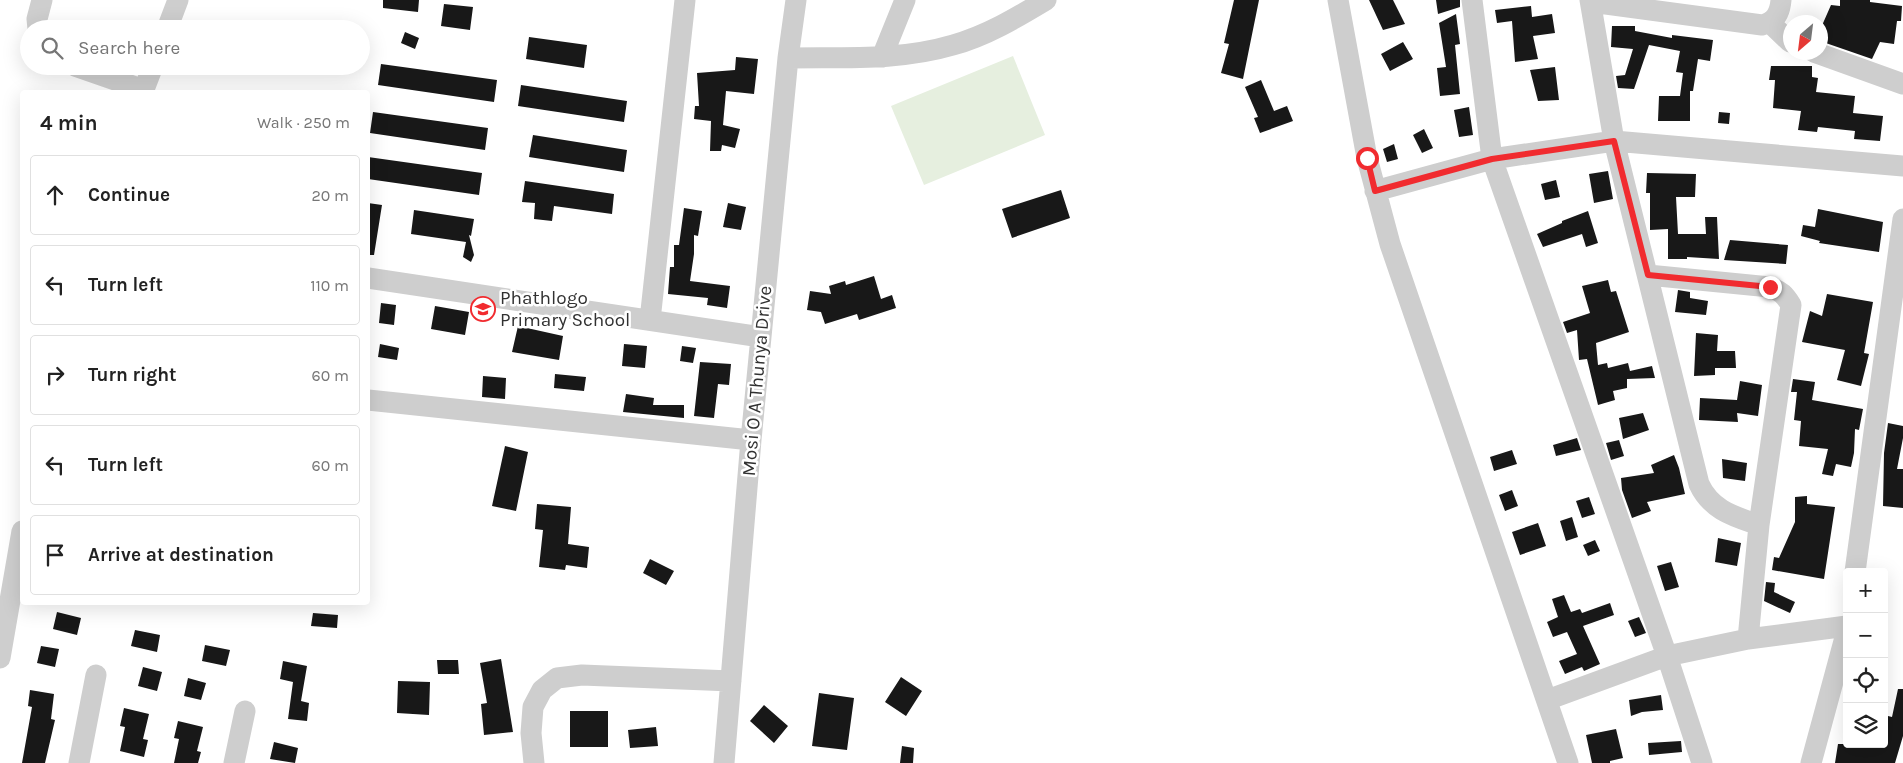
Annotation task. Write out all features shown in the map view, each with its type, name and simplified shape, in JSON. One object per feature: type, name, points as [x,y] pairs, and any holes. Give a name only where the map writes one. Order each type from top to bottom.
[{"type":"street","points":[[37,20],[42,0]]},
{"type":"street","points":[[170,20],[178,0]]},
{"type":"street","points":[[650,320],[685,0]]},
{"type":"street","name":"Mosi O A Thunya Drive","points":[[724,763],[751,440],[788,58],[796,0]]},
{"type":"street","points":[[882,57],[905,0]]},
{"type":"street","points":[[788,58],[908,55],[953,45],[1003,25],[1046,0]]},
{"type":"street","points":[[1338,0],[1375,191],[1390,244],[1459,450],[1568,763]]},
{"type":"street","points":[[1472,0],[1492,159],[1667,656],[1702,763]]},
{"type":"street","points":[[1759,525],[1718,510],[1701,489],[1614,141],[1590,1],[1757,25],[1770,23],[1779,12],[1781,0]]},
{"type":"street","points":[[1770,23],[1783,35]]},
{"type":"street","points":[[1828,57],[1903,84]]},
{"type":"street","points":[[100,75],[141,90]]},
{"type":"street","points":[[144,90],[150,75]]},
{"type":"street","points":[[1375,191],[1492,159],[1614,141],[1903,166]]},
{"type":"street","points":[[1856,568],[1903,219]]},
{"type":"street","points":[[1648,275],[1770,287],[1779,290],[1786,296],[1791,305],[1759,525],[1748,639]]},
{"type":"street","points":[[370,278],[761,337]]},
{"type":"street","points":[[370,400],[751,440]]},
{"type":"street","points":[[0,658],[5,604],[20,540]]},
{"type":"street","points":[[1547,700],[1667,656],[1748,639],[1843,627]]},
{"type":"street","points":[[1811,763],[1843,645]]},
{"type":"street","points":[[79,763],[96,675]]},
{"type":"street","points":[[534,763],[533,707],[542,690],[557,678],[582,675],[731,681]]},
{"type":"street","points":[[234,763],[245,711]]},
{"type":"green space","points":[[1013,56],[1045,135],[924,185],[891,106]]},
{"type":"building","points":[[383,0],[419,0],[418,12],[383,8]]},
{"type":"building","points":[[1234,0],[1259,0],[1243,79],[1221,73],[1229,44],[1224,43]]},
{"type":"building","points":[[1369,0],[1393,0],[1405,24],[1383,30]]},
{"type":"building","points":[[1436,0],[1460,0],[1460,7],[1438,14]]},
{"type":"building","points":[[1840,0],[1870,0],[1870,2],[1902,6],[1901,21],[1897,21],[1894,44],[1880,42],[1872,59],[1828,44],[1827,15],[1831,5],[1840,6]]},
{"type":"building","points":[[444,4],[473,7],[470,30],[441,26]]},
{"type":"building","points":[[1531,6],[1532,17],[1552,14],[1555,33],[1533,36],[1538,59],[1515,62],[1512,21],[1497,23],[1495,10]]},
{"type":"building","points":[[1456,14],[1460,44],[1455,45],[1460,94],[1440,96],[1437,68],[1446,67],[1439,23]]},
{"type":"building","points":[[1612,26],[1635,26],[1635,31],[1672,38],[1672,35],[1713,40],[1710,61],[1698,59],[1693,91],[1690,91],[1690,121],[1658,121],[1659,96],[1680,96],[1683,73],[1676,72],[1680,51],[1649,45],[1634,89],[1618,88],[1616,76],[1625,75],[1633,49],[1611,47]]},
{"type":"building","points":[[405,32],[419,38],[415,49],[401,43]]},
{"type":"building","points":[[529,37],[587,45],[584,68],[526,59]]},
{"type":"building","points":[[1403,42],[1413,59],[1390,71],[1381,54]]},
{"type":"building","points":[[736,57],[758,59],[754,94],[726,91],[723,125],[740,129],[735,148],[722,145],[721,151],[710,151],[711,121],[694,119],[695,106],[699,106],[697,73],[735,70]]},
{"type":"building","points":[[381,64],[497,80],[494,102],[378,85]]},
{"type":"building","points":[[1771,66],[1812,66],[1812,77],[1818,78],[1816,92],[1855,96],[1853,113],[1883,116],[1880,141],[1854,139],[1855,131],[1818,127],[1817,132],[1798,130],[1801,111],[1773,108],[1775,80],[1769,80]]},
{"type":"building","points":[[1555,67],[1559,100],[1538,101],[1530,70]]},
{"type":"building","points":[[1261,80],[1274,111],[1287,106],[1293,121],[1260,133],[1254,118],[1258,117],[1245,87]]},
{"type":"building","points":[[521,85],[627,101],[624,122],[518,106]]},
{"type":"building","points":[[1469,107],[1473,135],[1459,137],[1454,110]]},
{"type":"building","points":[[373,112],[488,128],[485,150],[370,133]]},
{"type":"building","points":[[1719,112],[1730,113],[1729,124],[1718,123]]},
{"type":"building","points":[[1424,129],[1433,148],[1422,153],[1413,135]]},
{"type":"building","points":[[533,135],[627,150],[624,172],[529,157]]},
{"type":"building","points":[[1394,144],[1398,159],[1387,162],[1383,149]]},
{"type":"building","points":[[370,157],[482,173],[479,195],[370,179]]},
{"type":"building","points":[[1608,171],[1613,199],[1594,203],[1589,174]]},
{"type":"building","points":[[1647,173],[1696,174],[1695,197],[1676,197],[1678,234],[1706,234],[1705,217],[1717,217],[1719,259],[1687,257],[1687,259],[1668,259],[1668,229],[1650,230],[1650,193],[1646,193]]},
{"type":"building","points":[[1556,180],[1560,197],[1545,200],[1541,184]]},
{"type":"building","points":[[525,181],[614,194],[612,214],[554,206],[552,221],[534,219],[535,203],[522,202]]},
{"type":"building","points":[[1061,190],[1070,218],[1012,238],[1002,209]]},
{"type":"building","points":[[370,203],[382,205],[374,255],[370,255]]},
{"type":"building","points":[[728,203],[746,207],[741,230],[723,227]]},
{"type":"building","points":[[684,208],[702,211],[698,236],[694,235],[694,254],[690,281],[730,286],[727,308],[707,305],[708,298],[668,294],[670,267],[674,267],[674,245],[679,245]]},
{"type":"building","points":[[1818,209],[1883,222],[1879,252],[1819,243],[1820,241],[1801,236],[1803,225],[1815,227]]},
{"type":"building","points":[[414,210],[474,219],[471,236],[469,235],[474,255],[471,262],[463,257],[466,242],[411,234]]},
{"type":"building","points":[[1588,211],[1598,243],[1586,247],[1582,234],[1543,247],[1537,234],[1562,223],[1562,221]]},
{"type":"building","points":[[1730,240],[1788,245],[1786,264],[1724,260]]},
{"type":"building","points":[[874,276],[881,299],[892,295],[896,308],[859,320],[857,314],[825,324],[821,312],[807,310],[810,291],[831,294],[829,286],[845,281],[846,285]]},
{"type":"building","points":[[1608,280],[1611,292],[1616,291],[1629,332],[1596,343],[1598,365],[1607,363],[1608,368],[1628,363],[1630,371],[1652,366],[1655,378],[1627,379],[1627,388],[1613,391],[1615,400],[1598,405],[1587,359],[1579,360],[1577,330],[1567,333],[1563,322],[1590,313],[1582,286]]},
{"type":"building","points":[[1678,290],[1690,292],[1690,298],[1708,301],[1706,315],[1675,312]]},
{"type":"building","points":[[1827,294],[1873,302],[1864,353],[1869,354],[1861,386],[1837,380],[1845,350],[1802,342],[1810,311],[1822,316]]},
{"type":"building","points":[[381,303],[396,305],[394,325],[379,323]]},
{"type":"building","points":[[435,306],[469,312],[465,335],[431,329]]},
{"type":"building","points":[[518,326],[563,336],[559,360],[512,352]]},
{"type":"building","points":[[1696,333],[1718,335],[1717,351],[1735,351],[1736,368],[1715,368],[1715,375],[1694,376]]},
{"type":"building","points":[[380,344],[399,348],[397,360],[378,357]]},
{"type":"building","points":[[624,344],[647,346],[645,368],[622,366]]},
{"type":"building","points":[[682,346],[696,348],[693,363],[680,361]]},
{"type":"building","points":[[700,362],[731,364],[729,385],[718,384],[714,418],[694,416]]},
{"type":"building","points":[[555,374],[586,377],[584,391],[554,388]]},
{"type":"building","points":[[483,376],[506,378],[505,399],[482,397]]},
{"type":"building","points":[[1793,379],[1815,382],[1812,400],[1863,409],[1859,430],[1855,429],[1854,453],[1851,467],[1836,464],[1833,476],[1822,474],[1828,449],[1799,446],[1801,421],[1794,420],[1797,392],[1791,392]]},
{"type":"building","points":[[1740,381],[1762,385],[1758,416],[1737,413],[1738,422],[1699,420],[1700,398],[1737,400]]},
{"type":"building","points":[[626,394],[654,398],[653,405],[684,405],[684,418],[623,412]]},
{"type":"building","points":[[1643,413],[1649,430],[1623,439],[1619,418]]},
{"type":"building","points":[[1888,423],[1903,426],[1903,438],[1897,469],[1903,469],[1903,508],[1883,506],[1884,453]]},
{"type":"building","points":[[1577,438],[1581,450],[1556,456],[1553,445]]},
{"type":"building","points":[[1619,440],[1624,456],[1611,460],[1606,443]]},
{"type":"building","points":[[505,446],[528,452],[516,511],[492,506]]},
{"type":"building","points":[[1512,450],[1517,464],[1494,471],[1490,457]]},
{"type":"building","points":[[1674,455],[1685,494],[1647,502],[1651,511],[1632,518],[1622,490],[1621,478],[1654,473],[1651,465]]},
{"type":"building","points":[[1722,459],[1747,463],[1745,481],[1723,478]]},
{"type":"building","points":[[1512,490],[1518,506],[1505,511],[1499,495]]},
{"type":"building","points":[[1807,496],[1807,504],[1835,507],[1824,579],[1772,570],[1774,557],[1779,558],[1795,522],[1795,497]]},
{"type":"building","points":[[1589,497],[1595,514],[1582,518],[1576,501]]},
{"type":"building","points":[[537,504],[571,507],[568,544],[589,547],[587,568],[566,565],[565,570],[539,567],[543,530],[535,529]]},
{"type":"building","points":[[1572,517],[1578,537],[1566,541],[1560,521]]},
{"type":"building","points":[[1538,523],[1546,546],[1520,555],[1512,532]]},
{"type":"building","points":[[1718,538],[1741,543],[1737,566],[1715,562]]},
{"type":"building","points":[[1595,540],[1600,551],[1588,556],[1583,545]]},
{"type":"building","points":[[650,559],[674,571],[666,585],[643,573]]},
{"type":"building","points":[[1671,562],[1679,587],[1665,591],[1657,566]]},
{"type":"building","points":[[1766,582],[1775,583],[1774,592],[1795,602],[1790,613],[1764,601]]},
{"type":"building","points":[[1564,595],[1571,612],[1580,609],[1582,613],[1610,603],[1614,615],[1583,626],[1600,664],[1584,671],[1582,667],[1565,674],[1559,661],[1577,654],[1567,632],[1553,637],[1547,622],[1558,617],[1552,599]]},
{"type":"building","points":[[57,612],[81,618],[77,635],[53,629]]},
{"type":"building","points":[[313,613],[338,615],[337,628],[311,626]]},
{"type":"building","points":[[1639,617],[1646,633],[1635,637],[1628,621]]},
{"type":"building","points":[[135,630],[160,635],[157,652],[131,646]]},
{"type":"building","points":[[205,645],[230,650],[226,666],[202,661]]},
{"type":"building","points":[[41,646],[59,649],[55,667],[37,663]]},
{"type":"building","points":[[501,659],[513,732],[484,735],[481,704],[487,703],[480,663]]},
{"type":"building","points":[[437,660],[458,660],[459,674],[438,674]]},
{"type":"building","points":[[283,661],[307,666],[301,701],[309,703],[307,721],[288,719],[293,682],[280,679]]},
{"type":"building","points":[[143,667],[162,672],[157,691],[138,686]]},
{"type":"building","points":[[901,677],[922,691],[906,716],[885,702]]},
{"type":"building","points":[[188,678],[206,683],[201,700],[184,696]]},
{"type":"building","points":[[398,681],[430,682],[429,715],[397,713]]},
{"type":"building","points":[[1898,689],[1903,689],[1903,736],[1895,763],[1835,763],[1838,744],[1843,744],[1843,748],[1888,748],[1888,716],[1892,717]]},
{"type":"building","points":[[30,690],[54,694],[51,719],[55,720],[45,763],[22,763],[32,707],[28,706]]},
{"type":"building","points":[[819,693],[854,698],[847,750],[812,746]]},
{"type":"building","points":[[1661,695],[1663,710],[1642,712],[1631,716],[1629,700]]},
{"type":"building","points":[[764,705],[788,726],[774,743],[750,721]]},
{"type":"building","points":[[124,708],[149,714],[143,739],[148,740],[144,757],[120,751],[125,727],[120,726]]},
{"type":"building","points":[[570,711],[608,711],[608,747],[570,747]]},
{"type":"building","points":[[178,721],[203,727],[197,751],[201,752],[198,763],[174,763],[179,739],[174,738]]},
{"type":"building","points":[[656,727],[658,746],[630,748],[628,730]]},
{"type":"building","points":[[1616,729],[1623,758],[1610,761],[1610,763],[1592,763],[1586,735]]},
{"type":"building","points":[[1681,741],[1682,752],[1649,755],[1648,743]]},
{"type":"building","points":[[274,742],[298,748],[295,763],[270,759]]},
{"type":"building","points":[[902,746],[914,748],[913,763],[900,763]]},
{"type":"place","name":"Phathlogo Primary School","points":[[483,309]]},
{"type":"route","points":[[1367,158],[1375,191],[1492,159],[1614,141],[1648,275],[1770,287]]}]
